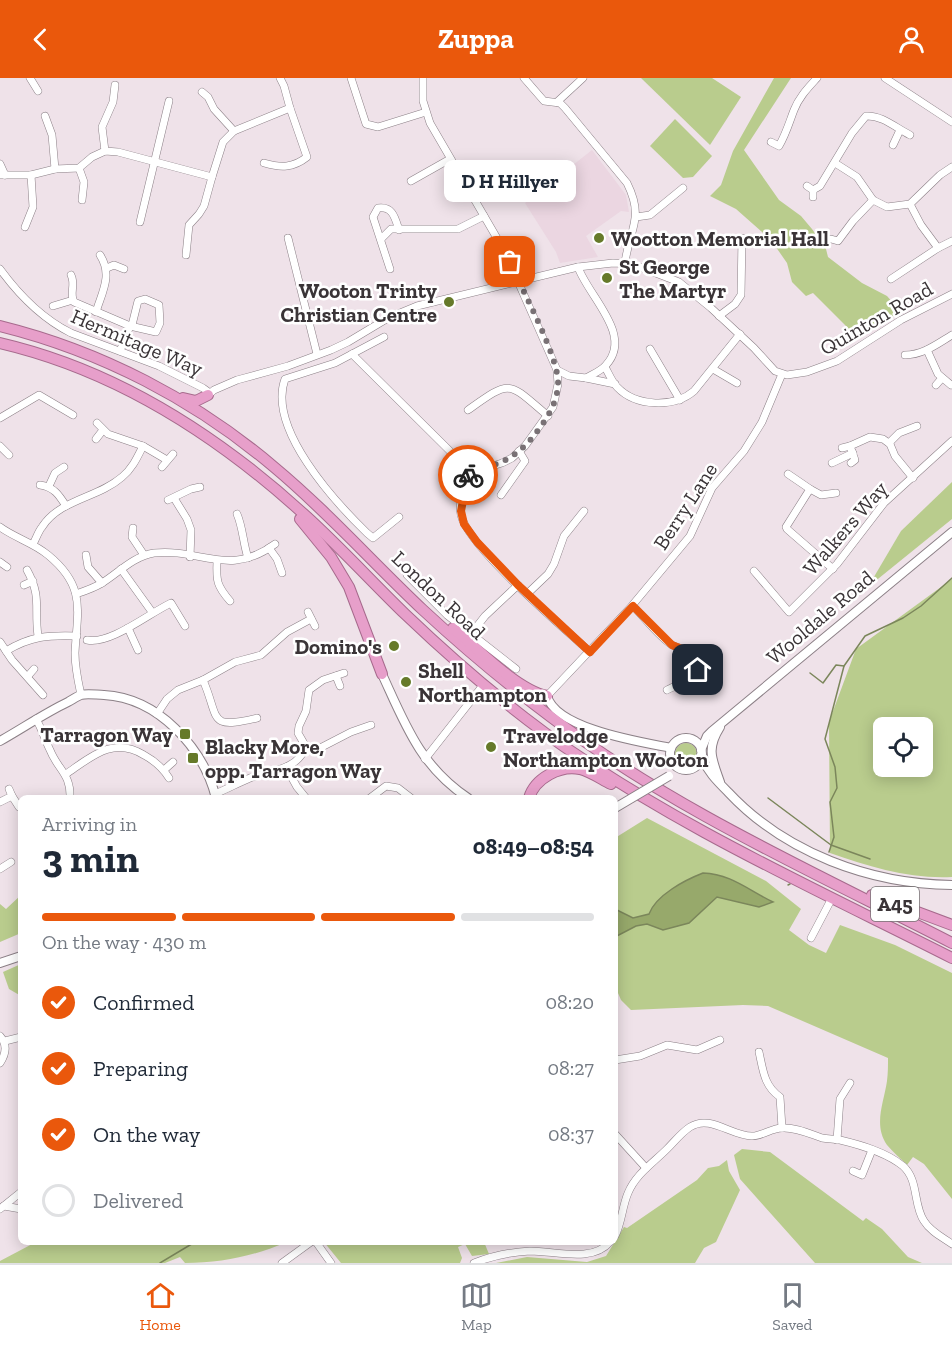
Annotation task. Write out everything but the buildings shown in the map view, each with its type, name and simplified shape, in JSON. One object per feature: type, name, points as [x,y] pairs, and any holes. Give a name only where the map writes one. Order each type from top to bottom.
[{"type":"highway","name":"London Road","points":[[0,326],[86,354],[150,382],[220,425],[274,467],[484,664],[586,743],[691,808],[952,943]]},
{"type":"highway","name":"London Road","points":[[0,343],[84,370],[148,401],[211,440],[304,514],[406,615],[484,684],[545,733],[659,808],[952,958]]},
{"type":"highway","points":[[174,396],[196,401],[209,394]]},
{"type":"highway","points":[[209,394],[207,407],[220,425]]},
{"type":"highway","points":[[268,484],[309,528],[331,557],[353,597],[382,674]]},
{"type":"highway","points":[[386,572],[516,681],[536,693],[547,696]]},
{"type":"highway","points":[[530,795],[535,786],[550,774],[579,769],[659,808]]},
{"type":"highway","name":"A45","points":[[837,884],[952,925]]},
{"type":"street","points":[[30,78],[38,91]]},
{"type":"street","points":[[264,163],[292,166],[308,157],[280,78]]},
{"type":"street","points":[[351,78],[366,124],[370,126],[378,127],[426,112]]},
{"type":"street","points":[[423,78],[422,89],[426,112],[434,131],[505,252],[557,369],[557,391],[548,416],[536,433],[519,451],[502,463],[469,470]]},
{"type":"street","points":[[524,78],[544,101],[557,102],[565,108],[625,180],[634,197],[636,217],[625,263]]},
{"type":"street","points":[[557,102],[583,78]]},
{"type":"street","points":[[771,142],[778,146],[786,134],[794,109],[803,93],[817,78]]},
{"type":"street","points":[[885,78],[952,122]]},
{"type":"street","points":[[105,151],[102,126],[113,102],[115,85]]},
{"type":"street","points":[[202,92],[234,131]]},
{"type":"street","points":[[140,222],[169,101]]},
{"type":"street","points":[[186,255],[189,225],[204,206],[223,142],[234,131],[290,108]]},
{"type":"street","points":[[45,116],[52,135],[55,169]]},
{"type":"street","points":[[811,191],[820,186],[852,133],[866,116],[874,116],[910,135]]},
{"type":"street","points":[[893,145],[900,130]]},
{"type":"street","points":[[0,164],[2,175],[31,175],[55,169],[79,168],[92,157],[105,151],[118,152],[212,177]]},
{"type":"street","points":[[411,180],[450,159]]},
{"type":"street","points":[[835,163],[857,177],[873,200],[887,207],[910,204],[940,175],[952,167]]},
{"type":"street","points":[[79,168],[84,182],[82,200]]},
{"type":"street","points":[[25,226],[33,207],[31,175]]},
{"type":"street","points":[[636,217],[650,216],[683,188]]},
{"type":"street","points":[[831,239],[838,241],[873,200]]},
{"type":"street","points":[[910,204],[921,225],[938,248]]},
{"type":"street","points":[[390,269],[373,217],[378,208],[390,209],[399,230]]},
{"type":"street","points":[[381,239],[391,230],[458,229],[484,216]]},
{"type":"street","points":[[288,238],[318,368]]},
{"type":"street","points":[[719,316],[735,304],[741,295],[742,238]]},
{"type":"street","points":[[891,279],[952,241]]},
{"type":"street","points":[[96,312],[107,280],[106,268],[100,255]]},
{"type":"street","points":[[209,394],[237,380],[315,356],[348,342],[379,323],[417,306],[578,267],[625,263],[679,282],[740,334],[776,371],[782,374]]},
{"type":"street","points":[[106,268],[114,265],[124,269]]},
{"type":"street","points":[[578,267],[587,288],[608,317],[616,342],[605,367],[586,378]]},
{"type":"street","name":"Hermitage Way","points":[[0,269],[27,300],[56,325],[180,376],[203,388],[209,394]]},
{"type":"street","points":[[71,275],[74,280],[73,300],[83,307],[131,326],[156,332],[160,322],[159,304],[145,299],[138,302],[131,326],[120,351]]},
{"type":"street","name":"Quinton Road","points":[[782,374],[794,375],[822,368],[901,320],[952,294]]},
{"type":"street","points":[[53,306],[73,300]]},
{"type":"street","points":[[605,367],[615,384],[628,396],[638,401],[668,403],[680,400],[694,391],[740,334]]},
{"type":"street","points":[[905,356],[927,350],[952,334]]},
{"type":"street","points":[[384,337],[335,363],[290,377],[283,383],[282,410],[303,459],[338,502],[373,538],[399,517]]},
{"type":"street","points":[[650,349],[680,400]]},
{"type":"street","points":[[927,350],[942,378],[951,385]]},
{"type":"street","points":[[352,354],[469,470]]},
{"type":"street","points":[[557,369],[569,376],[615,384]]},
{"type":"street","points":[[713,369],[737,383]]},
{"type":"street","name":"Berry Lane","points":[[547,696],[633,606],[690,536],[712,488],[744,451],[762,422],[782,374]]},
{"type":"street","points":[[936,385],[942,378]]},
{"type":"street","points":[[468,410],[498,388],[510,387],[520,392],[548,416]]},
{"type":"street","points":[[0,406],[3,416],[39,395],[72,415]]},
{"type":"street","points":[[97,423],[103,430],[118,438],[143,446],[165,464],[173,454]]},
{"type":"street","points":[[889,443],[899,434],[917,426]]},
{"type":"street","points":[[96,439],[103,430]]},
{"type":"street","points":[[831,462],[873,436],[889,443],[895,456],[913,478]]},
{"type":"street","name":"Walkers Way","points":[[754,571],[789,612],[833,569],[861,536],[878,510],[952,441]]},
{"type":"street","points":[[0,446],[9,455]]},
{"type":"street","points":[[33,544],[43,525],[66,506],[120,480],[134,464],[143,446]]},
{"type":"street","points":[[842,448],[852,450]]},
{"type":"street","points":[[851,463],[855,460],[852,450]]},
{"type":"street","points":[[501,495],[525,461],[519,451]]},
{"type":"street","points":[[49,486],[55,473],[64,467]]},
{"type":"street","points":[[469,470],[461,511],[464,524],[477,542],[518,585],[590,652]]},
{"type":"street","points":[[788,474],[821,495],[836,493]]},
{"type":"street","points":[[40,485],[49,486],[58,493],[66,506]]},
{"type":"street","points":[[190,557],[191,530],[187,519],[171,499],[200,487]]},
{"type":"street","points":[[810,489],[786,527],[833,569]]},
{"type":"street","points":[[527,594],[548,574],[564,536],[584,511]]},
{"type":"street","points":[[237,514],[242,526],[242,541],[248,558]]},
{"type":"street","points":[[0,527],[33,544],[55,561],[67,576],[76,594],[79,613],[76,674],[81,695]]},
{"type":"street","points":[[133,528],[132,537],[144,555]]},
{"type":"street","name":"Wooldale Road","points":[[701,753],[706,735],[952,532]]},
{"type":"street","points":[[76,594],[102,583],[144,555],[156,553],[217,561],[248,558],[272,546],[282,573]]},
{"type":"street","points":[[86,555],[88,567],[102,583]]},
{"type":"street","points":[[217,561],[216,577],[219,587],[231,601]]},
{"type":"street","points":[[0,562],[7,567]]},
{"type":"street","points":[[405,568],[406,575],[447,615],[516,669]]},
{"type":"street","points":[[122,569],[152,612]]},
{"type":"street","points":[[27,570],[33,581],[38,600],[36,618],[38,636]]},
{"type":"street","points":[[24,585],[33,581]]},
{"type":"street","points":[[471,634],[485,616],[518,585]]},
{"type":"street","points":[[93,651],[90,641],[110,638],[171,603],[184,626]]},
{"type":"street","points":[[633,606],[672,645],[688,651],[698,659],[700,665],[693,677],[667,690]]},
{"type":"street","points":[[156,714],[167,699],[178,690],[203,680],[235,662],[261,654],[287,632],[312,619]]},
{"type":"street","points":[[128,627],[138,650]]},
{"type":"street","points":[[6,651],[38,636],[77,636]]},
{"type":"street","points":[[0,642],[43,695]]},
{"type":"street","points":[[28,676],[34,669]]},
{"type":"street","points":[[306,747],[298,733],[306,711],[309,690],[323,680],[340,674],[340,686]]},
{"type":"street","points":[[382,674],[412,739],[425,759],[444,780],[464,795]]},
{"type":"street","points":[[203,680],[216,718],[221,723],[230,724],[254,719],[252,729]]},
{"type":"street","points":[[425,759],[484,684]]},
{"type":"street","points":[[0,740],[81,695],[124,698],[156,714],[182,736],[197,755],[216,795]]},
{"type":"street","points":[[547,696],[549,704],[583,726],[604,734],[671,748]]},
{"type":"street","points":[[36,719],[51,753],[66,774],[70,795]]},
{"type":"street","points":[[721,785],[711,757],[711,745],[723,721]]},
{"type":"street","points":[[306,747],[320,748],[370,726]]},
{"type":"street","points":[[361,729],[365,738]]},
{"type":"street","name":"Wooldale Road","points":[[688,738],[712,731]]},
{"type":"street","points":[[710,774],[682,768],[671,758],[671,748],[679,740],[688,738],[696,742],[710,774],[721,785],[758,820],[810,852],[857,870],[883,877],[952,885]]},
{"type":"street","points":[[66,774],[96,754],[110,748],[123,747],[141,753],[164,770],[169,778]]},
{"type":"street","points":[[218,795],[252,777],[286,767],[296,761],[306,747]]},
{"type":"street","points":[[618,806],[682,768],[697,764],[701,753]]},
{"type":"street","points":[[164,770],[173,762]]},
{"type":"street","points":[[286,767],[304,795]]},
{"type":"street","points":[[374,795],[386,786],[398,788],[407,795]]},
{"type":"street","points":[[0,802],[11,793],[18,805]]},
{"type":"street","points":[[0,858],[5,866]]},
{"type":"street","points":[[811,938],[832,898]]},
{"type":"street","points":[[0,963],[18,957]]},
{"type":"street","points":[[0,1063],[6,1053],[2,1039],[18,1037]]},
{"type":"street","points":[[618,1060],[640,1056],[667,1045],[697,1050],[720,1040]]},
{"type":"street","points":[[759,1052],[765,1082],[771,1091],[780,1097],[783,1128]]},
{"type":"street","points":[[837,1140],[840,1099],[850,1083]]},
{"type":"street","points":[[618,1230],[628,1192],[635,1180],[682,1133],[693,1125],[706,1124],[720,1125],[734,1132],[752,1136],[783,1128],[794,1129],[872,1150],[890,1158],[904,1167],[913,1182],[919,1212],[928,1227],[952,1244]]},
{"type":"street","points":[[618,1137],[646,1168]]},
{"type":"street","points":[[853,1171],[862,1175],[872,1150]]},
{"type":"street","points":[[2,1208],[18,1195]]},
{"type":"street","points":[[2,1208],[18,1209]]},
{"type":"street","points":[[282,1263],[307,1245]]},
{"type":"street","points":[[318,1245],[331,1263]]},
{"type":"street","points":[[474,1263],[499,1255],[520,1252],[556,1252],[585,1256],[597,1253],[606,1245]]},
{"type":"shaded area","points":[[641,78],[712,78],[741,97],[710,145]]},
{"type":"shaded area","points":[[774,78],[791,78],[744,150],[779,200],[801,216],[812,229],[826,249],[828,257],[862,283],[887,296],[900,311],[859,339],[813,293],[806,296],[792,282],[787,263],[771,240],[736,209],[710,196],[721,185],[733,151]]},
{"type":"shaded area","points":[[675,119],[712,156],[693,177],[683,178],[650,146]]},
{"type":"shaded area","points":[[592,150],[626,195],[629,212],[621,211],[586,236],[598,257],[560,263],[556,252],[525,203]]},
{"type":"shaded area","points":[[952,482],[952,519],[868,587],[901,531]]},
{"type":"shaded area","points":[[952,579],[952,877],[905,874],[830,853],[829,722],[856,649]]},
{"type":"shaded area","points":[[686,743],[696,750],[697,754],[690,764],[686,765],[676,758],[675,754],[682,744]]},
{"type":"shaded area","points":[[647,818],[766,881],[801,909],[789,930],[809,945],[826,953],[840,925],[895,945],[952,973],[952,1199],[924,1164],[913,1157],[907,1165],[887,1145],[883,1137],[880,1121],[887,1081],[888,1058],[768,1006],[631,1010],[621,1000],[618,993],[618,836]]},
{"type":"shaded area","points":[[703,873],[713,874],[731,879],[773,902],[759,907],[717,897],[689,923],[663,930],[647,924],[636,926],[618,935],[618,910],[633,918],[649,914],[664,895]]},
{"type":"shaded area","points":[[18,898],[18,934],[0,942],[0,904],[6,909]]},
{"type":"shaded area","points":[[18,965],[18,994],[9,989],[3,972]]},
{"type":"shaded area","points":[[742,1149],[770,1152],[863,1221],[866,1218],[882,1229],[908,1257],[922,1263],[815,1263],[740,1179],[734,1155]]},
{"type":"shaded area","points":[[727,1160],[729,1171],[740,1190],[716,1242],[704,1248],[695,1263],[496,1263],[527,1257],[587,1262],[606,1256],[613,1245],[618,1245],[618,1237],[624,1227],[627,1228],[697,1180],[708,1168],[719,1166]]},
{"type":"shaded area","points":[[30,1245],[279,1245],[238,1258],[199,1263],[185,1263],[180,1257],[165,1263],[0,1263]]},
{"type":"shaded area","points":[[326,1245],[463,1245],[458,1247],[462,1258],[460,1263],[341,1263]]},
{"type":"shaded area","points":[[466,1245],[485,1245],[489,1254],[472,1256]]},
{"type":"waterway","points":[[829,852],[834,837],[830,802],[837,788],[835,767],[825,739],[844,666],[865,636],[903,618],[921,606],[952,578]]},
{"type":"waterway","points":[[810,673],[823,683],[836,665],[844,666]]},
{"type":"waterway","points":[[768,798],[831,845],[870,859]]},
{"type":"waterway","points":[[160,1263],[190,1245]]},
{"type":"way so far","points":[[468,475],[469,470],[486,468],[512,458],[525,446],[548,416],[557,391],[556,364],[510,262]]},
{"type":"place","name":"Wootton Memorial Hall","points":[[599,238]]},
{"type":"place","name":"D H Hillyer","points":[[510,262]]},
{"type":"place","name":"St George The Martyr","points":[[607,278]]},
{"type":"place","name":"Wooton Trinty Christian Centre","points":[[449,302]]},
{"type":"place","name":"Domino's","points":[[394,646]]},
{"type":"place","name":"Shell Northampton","points":[[406,682]]},
{"type":"place","name":"Tarragon Way","points":[[185,734]]},
{"type":"place","name":"Travelodge Northampton Wooton","points":[[491,747]]},
{"type":"place","name":"Blacky More, opp. Tarragon Way","points":[[193,758]]},
{"type":"route","points":[[468,475],[461,511],[464,524],[477,542],[518,585],[590,652],[633,606],[672,645],[694,654],[700,665],[698,670]]}]
